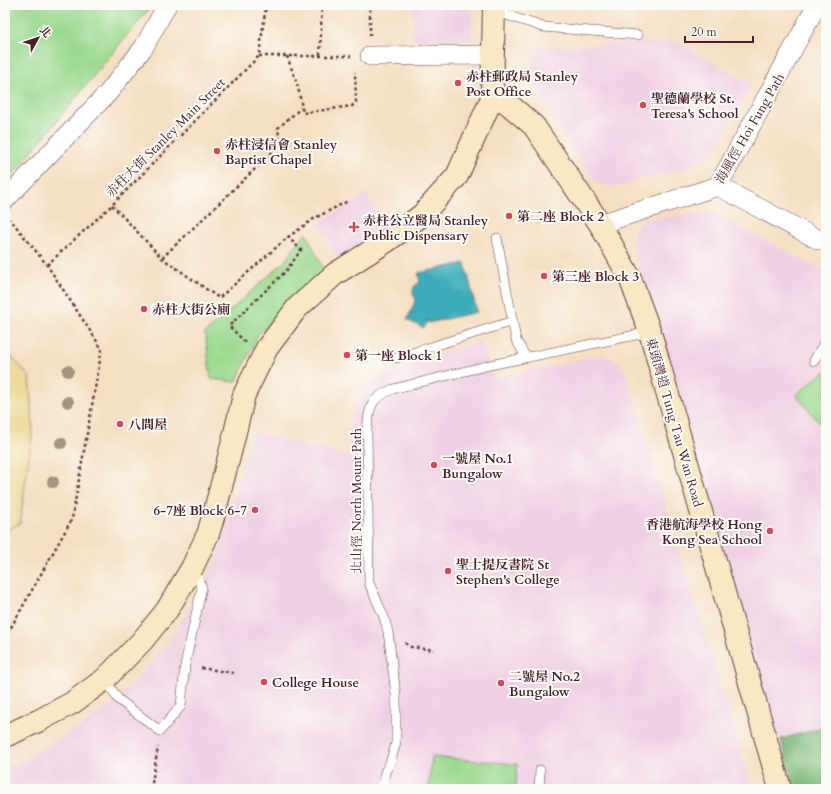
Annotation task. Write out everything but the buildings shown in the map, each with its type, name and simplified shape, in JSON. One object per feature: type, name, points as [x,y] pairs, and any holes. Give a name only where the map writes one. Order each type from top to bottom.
[{"type":"street","points":[[5,200],[108,93],[144,47],[167,5]]},
{"type":"street","name":"海風徑 Hoi Fung Path","points":[[600,224],[718,186],[817,5]]},
{"type":"street","points":[[5,736],[72,703],[104,680],[142,641],[155,625],[192,568],[208,534],[244,395],[267,348],[297,308],[335,274],[387,241],[422,215],[457,176],[492,98],[493,8]]},
{"type":"street","points":[[362,56],[493,55]]},
{"type":"street","name":"東頭灣道 Tung Tau Wan Road","points":[[492,98],[506,102],[534,126],[600,224],[630,278],[650,332],[780,789]]},
{"type":"street","points":[[718,186],[819,240],[826,240]]},
{"type":"lane","points":[[493,8],[543,27],[638,35]]},
{"type":"lane","points":[[497,238],[516,340],[526,357]]},
{"type":"lane","points":[[396,358],[513,321]]},
{"type":"lane","name":"北山徑 North Mount Path","points":[[384,789],[385,772],[396,743],[396,695],[388,632],[384,617],[369,583],[367,429],[371,407],[375,400],[382,394],[393,389],[490,365],[650,332]]},
{"type":"lane","points":[[814,361],[826,339]]},
{"type":"lane","points":[[104,680],[118,699],[160,731],[181,706],[185,665],[202,587],[192,568]]},
{"type":"lane","points":[[539,789],[540,770]]},
{"type":"path","points":[[266,5],[259,56],[362,56]]},
{"type":"path","points":[[320,56],[322,5]]},
{"type":"path","points":[[288,56],[298,87],[303,113],[352,106],[356,102],[370,5]]},
{"type":"path","name":"赤柱大街 Stanley Main Street","points":[[47,265],[112,205],[259,56]]},
{"type":"path","points":[[162,258],[280,145],[278,128],[302,108]]},
{"type":"path","points":[[112,205],[162,258],[219,298],[288,237],[315,218],[348,201]]},
{"type":"path","points":[[5,638],[72,519],[102,349],[47,265],[10,218]]},
{"type":"path","points":[[246,344],[229,326],[286,271],[301,250],[288,237]]},
{"type":"path","points":[[388,632],[411,647],[434,650]]},
{"type":"path","points":[[185,665],[234,673]]},
{"type":"path","points":[[151,789],[160,731]]},
{"type":"shaded area","points":[[413,5],[472,5],[472,40],[413,39]]},
{"type":"shaded area","name":"聖德蘭學校 St. Teresa's School","points":[[675,41],[752,84],[715,149],[704,159],[690,166],[617,186],[610,187],[603,185],[592,176],[552,119],[534,81],[532,48]]},
{"type":"shaded area","name":"赤柱公立醫局 Stanley Public Dispensary","points":[[365,194],[390,231],[339,261],[317,223],[351,204]]},
{"type":"shaded area","name":"香港航海學校 Hong Kong Sea School","points":[[711,212],[824,271],[826,274],[826,789],[787,789],[632,241],[641,220]]},
{"type":"shaded area","name":"聖士提反書院 St Stephen's College","points":[[481,340],[494,379],[602,355],[618,361],[627,375],[752,789],[5,789],[5,768],[22,761],[82,726],[118,699],[169,642],[202,587],[218,556],[252,432],[348,456],[350,424],[354,402],[364,387],[380,377]]},
{"type":"green space","points":[[5,5],[152,5],[5,184]]},
{"type":"green space","points":[[306,233],[324,270],[258,335],[236,382],[211,379],[205,333],[284,262]]},
{"type":"green space","points":[[826,370],[826,431],[796,395]]},
{"type":"green space","points":[[826,727],[826,789],[794,789],[781,739]]},
{"type":"green space","points":[[432,757],[517,764],[516,789],[428,789]]},
{"type":"sand","points":[[5,350],[29,376],[33,428],[20,523],[5,532]]},
{"type":"water","points":[[465,263],[477,312],[429,323],[428,320],[424,328],[407,320],[416,299],[413,294],[413,290],[420,282],[418,273]]},
{"type":"place","name":"赤柱郵政局 Stanley Post Office","points":[[458,83]]},
{"type":"place","name":"聖德蘭學校 St. Teresa's School","points":[[643,105]]},
{"type":"place","name":"赤柱浸信會 Stanley Baptist Chapel","points":[[217,151]]},
{"type":"place","name":"第二座 Block 2","points":[[509,216]]},
{"type":"place","name":"赤柱公立醫局 Stanley Public Dispensary","points":[[354,227]]},
{"type":"place","name":"第三座 Block 3","points":[[544,276]]},
{"type":"place","name":"赤柱大街公廁","points":[[144,309]]},
{"type":"place","name":"第一座 Block 1","points":[[347,355]]},
{"type":"place","name":"八間屋","points":[[120,424]]},
{"type":"place","name":"一號屋 No.1 Bungalow","points":[[434,465]]},
{"type":"place","name":"6-7座 Block 6-7","points":[[255,510]]},
{"type":"place","name":"香港航海學校 Hong Kong Sea School","points":[[770,531]]},
{"type":"place","name":"聖士提反書院 St Stephen's College","points":[[448,571]]},
{"type":"place","name":"College House","points":[[264,682]]},
{"type":"place","name":"二號屋 No.2 Bungalow","points":[[501,683]]}]
